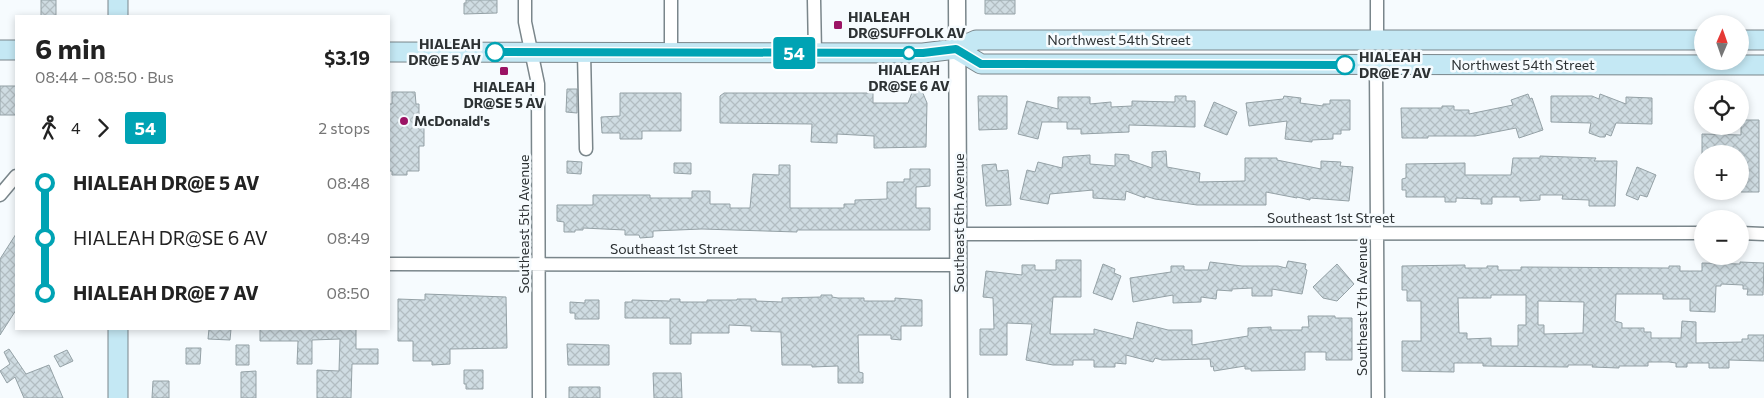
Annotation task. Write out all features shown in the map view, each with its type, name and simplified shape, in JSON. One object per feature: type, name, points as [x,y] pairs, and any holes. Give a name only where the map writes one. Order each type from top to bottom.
[{"type":"main road","points":[[118,0],[118,15]]},
{"type":"main road","name":"Northwest 54th Street","points":[[390,52],[923,53],[956,49],[976,40],[1694,40]]},
{"type":"main road","points":[[1206,65],[1232,56],[1336,55],[1377,40]]},
{"type":"main road","points":[[1749,40],[1764,40]]},
{"type":"main road","name":"Northwest 54th Street","points":[[956,49],[981,64],[1764,65]]},
{"type":"main road","points":[[0,50],[15,50]]},
{"type":"main road","points":[[118,330],[118,398]]},
{"type":"street","name":"Southeast 5th Avenue","points":[[525,0],[525,22],[538,84],[539,398]]},
{"type":"street","points":[[671,0],[671,53]]},
{"type":"street","points":[[814,0],[815,53]]},
{"type":"street","name":"Southeast 6th Avenue","points":[[957,0],[960,398]]},
{"type":"street","points":[[1377,0],[1377,40]]},
{"type":"street","points":[[584,52],[586,149]]},
{"type":"street","name":"Southeast 7th Avenue","points":[[1376,66],[1378,398]]},
{"type":"street","points":[[0,195],[15,177]]},
{"type":"street","name":"Southeast 1st Street","points":[[959,234],[1694,233]]},
{"type":"street","points":[[1749,233],[1764,234]]},
{"type":"street","name":"Southeast 1st Street","points":[[390,264],[959,265]]},
{"type":"building","points":[[41,0],[56,0],[56,15],[41,15]]},
{"type":"building","points":[[466,0],[497,0],[497,13],[464,14],[464,3],[466,3]]},
{"type":"building","points":[[985,0],[1015,0],[1015,14],[985,14]]},
{"type":"building","points":[[0,86],[15,86],[15,115],[0,115]]},
{"type":"building","points":[[567,89],[577,89],[577,113],[566,112]]},
{"type":"building","points":[[913,90],[922,91],[927,103],[926,147],[874,148],[874,136],[837,134],[837,143],[811,142],[812,124],[720,123],[720,96],[724,93],[873,93],[873,103],[908,103]]},
{"type":"building","points":[[392,92],[415,92],[416,104],[419,104],[419,121],[424,121],[424,146],[419,146],[419,171],[407,171],[407,175],[392,175],[392,171],[390,171],[390,104],[392,104]]},
{"type":"building","points":[[620,93],[681,93],[681,131],[642,131],[642,139],[620,139],[620,133],[602,133],[601,117],[620,116]]},
{"type":"building","points":[[1528,94],[1530,99],[1532,98],[1543,130],[1519,138],[1516,128],[1475,136],[1402,138],[1401,108],[1442,108],[1442,106],[1454,106],[1454,110],[1469,110],[1469,114],[1513,105],[1511,100]]},
{"type":"building","points":[[1600,94],[1626,104],[1626,97],[1652,98],[1652,124],[1616,123],[1611,136],[1606,134],[1605,137],[1600,137],[1589,133],[1591,123],[1551,122],[1551,96],[1592,96],[1599,99]]},
{"type":"building","points":[[978,96],[1007,96],[1007,129],[979,130]]},
{"type":"building","points":[[1175,96],[1186,96],[1186,101],[1195,101],[1195,127],[1129,125],[1129,132],[1081,134],[1081,129],[1067,129],[1067,122],[1042,122],[1038,139],[1018,134],[1027,101],[1058,109],[1058,97],[1090,97],[1090,104],[1111,102],[1111,107],[1132,106],[1132,101],[1175,102]]},
{"type":"building","points":[[1284,96],[1301,98],[1300,103],[1323,106],[1323,104],[1330,104],[1330,100],[1350,100],[1350,130],[1341,130],[1341,134],[1333,134],[1333,139],[1312,140],[1312,142],[1285,139],[1287,121],[1249,126],[1246,103],[1283,99]]},
{"type":"building","points":[[1214,102],[1237,112],[1227,135],[1204,126]]},
{"type":"building","points":[[1749,120],[1759,120],[1759,192],[1749,192],[1749,145],[1702,145],[1702,135],[1749,135]]},
{"type":"building","points":[[1166,151],[1167,167],[1200,173],[1199,182],[1245,181],[1245,158],[1277,158],[1277,160],[1321,169],[1321,161],[1341,162],[1340,166],[1353,167],[1349,201],[1310,198],[1310,200],[1266,192],[1266,205],[1197,205],[1145,196],[1145,198],[1126,191],[1125,200],[1093,198],[1093,190],[1050,194],[1048,204],[1020,199],[1027,170],[1035,172],[1038,162],[1062,168],[1063,157],[1090,155],[1090,164],[1115,166],[1115,154],[1129,155],[1129,160],[1152,168],[1152,152]]},
{"type":"building","points":[[1540,156],[1596,158],[1594,161],[1617,161],[1615,206],[1589,206],[1589,200],[1562,199],[1563,195],[1540,195],[1540,200],[1520,201],[1520,197],[1492,197],[1492,204],[1481,204],[1481,199],[1456,198],[1456,202],[1445,202],[1445,197],[1406,197],[1406,190],[1402,190],[1402,179],[1406,178],[1406,164],[1465,163],[1465,175],[1511,175],[1513,158],[1540,158]]},
{"type":"building","points":[[567,161],[582,162],[581,174],[567,173]]},
{"type":"building","points":[[674,163],[691,163],[691,174],[674,173]]},
{"type":"building","points":[[996,164],[997,171],[1008,170],[1011,205],[986,206],[982,165]]},
{"type":"building","points":[[779,165],[790,165],[790,208],[844,208],[844,204],[855,204],[855,200],[887,199],[887,182],[904,182],[904,179],[910,179],[910,169],[930,169],[930,186],[916,187],[916,208],[930,208],[930,230],[797,230],[797,232],[702,229],[653,231],[653,237],[640,238],[639,235],[625,235],[625,230],[583,228],[583,230],[575,230],[575,232],[564,232],[564,222],[557,221],[557,205],[593,205],[593,195],[650,195],[650,198],[692,198],[692,191],[710,191],[710,204],[730,204],[730,208],[750,208],[753,174],[779,175]]},
{"type":"building","points":[[1637,167],[1656,175],[1647,197],[1640,195],[1638,200],[1626,195]]},
{"type":"building","points":[[15,236],[15,312],[0,335],[0,259]]},
{"type":"building","points":[[1056,260],[1081,260],[1081,297],[1053,297],[1050,334],[1094,334],[1094,329],[1133,339],[1137,322],[1168,330],[1192,330],[1192,345],[1248,336],[1248,328],[1271,327],[1271,330],[1302,330],[1302,327],[1309,327],[1308,316],[1335,316],[1335,318],[1352,318],[1352,360],[1326,360],[1326,352],[1305,352],[1305,370],[1251,371],[1251,369],[1245,369],[1245,366],[1214,371],[1213,366],[1211,367],[1210,359],[1162,360],[1155,358],[1153,362],[1126,355],[1126,364],[1115,363],[1115,367],[1094,367],[1094,360],[1073,360],[1073,365],[1053,365],[1026,360],[1032,324],[1007,323],[1007,355],[980,355],[980,329],[994,329],[993,298],[983,297],[986,271],[1022,275],[1022,265],[1035,265],[1035,270],[1056,270]]},
{"type":"building","points":[[1288,261],[1306,264],[1305,269],[1307,270],[1302,294],[1272,289],[1272,296],[1252,296],[1252,288],[1232,289],[1232,291],[1217,290],[1216,299],[1201,297],[1201,302],[1173,303],[1173,295],[1133,302],[1130,278],[1171,272],[1171,266],[1184,266],[1184,270],[1208,270],[1210,262],[1286,268]]},
{"type":"building","points":[[1749,262],[1764,263],[1763,295],[1747,295],[1748,289],[1743,289],[1743,285],[1721,284],[1721,286],[1716,286],[1715,312],[1690,311],[1690,299],[1663,299],[1663,294],[1616,294],[1615,321],[1622,323],[1622,328],[1644,328],[1644,332],[1651,332],[1651,338],[1681,338],[1682,321],[1696,322],[1696,343],[1742,342],[1742,339],[1748,339],[1748,335],[1764,335],[1764,361],[1729,360],[1729,368],[1709,368],[1709,363],[1687,363],[1687,367],[1676,367],[1676,363],[1669,362],[1648,362],[1648,366],[1619,366],[1619,368],[1592,367],[1593,365],[1568,365],[1568,367],[1483,366],[1483,363],[1454,363],[1454,372],[1402,371],[1402,341],[1421,341],[1421,301],[1407,301],[1407,290],[1402,290],[1402,266],[1465,265],[1465,268],[1487,268],[1487,266],[1498,266],[1498,270],[1521,270],[1521,267],[1669,268],[1669,266],[1680,266],[1680,271],[1702,271],[1702,265],[1749,265]],"holes":[[[1491,295],[1526,295],[1526,325],[1518,325],[1518,346],[1491,346],[1491,338],[1467,339],[1467,333],[1459,333],[1458,298],[1491,298]],[[1538,301],[1584,302],[1583,333],[1544,334],[1544,325],[1538,325]]]},
{"type":"building","points":[[1103,264],[1115,269],[1114,273],[1121,276],[1112,300],[1093,293]]},
{"type":"building","points":[[1337,264],[1354,284],[1337,301],[1323,298],[1313,287]]},
{"type":"building","points":[[425,294],[506,297],[507,348],[450,349],[450,364],[432,365],[432,361],[413,361],[413,341],[398,341],[398,299],[425,300]]},
{"type":"building","points":[[821,295],[832,295],[832,297],[838,298],[864,298],[864,301],[895,301],[895,298],[922,300],[922,326],[901,326],[901,340],[891,339],[891,335],[858,335],[859,372],[863,373],[863,383],[838,383],[838,366],[782,365],[781,332],[751,331],[751,326],[729,325],[729,333],[691,333],[691,344],[670,344],[670,318],[625,318],[625,302],[632,302],[632,300],[670,301],[670,299],[680,299],[680,302],[707,302],[707,300],[756,299],[756,301],[782,302],[782,298],[821,297]]},
{"type":"building","points":[[585,300],[599,300],[599,319],[575,319],[575,313],[570,313],[570,302],[585,303]]},
{"type":"building","points":[[209,330],[231,330],[230,340],[208,339]]},
{"type":"building","points":[[260,330],[356,330],[356,349],[378,349],[378,364],[352,364],[351,398],[317,398],[317,370],[339,371],[340,339],[312,340],[312,364],[297,364],[298,341],[260,341]]},
{"type":"building","points":[[567,344],[609,345],[609,365],[568,365]]},
{"type":"building","points":[[236,345],[249,345],[249,365],[236,365]]},
{"type":"building","points":[[186,348],[201,348],[200,364],[186,364]]},
{"type":"building","points":[[9,349],[26,374],[49,365],[63,398],[24,398],[15,377],[7,383],[0,371],[10,364],[4,352]]},
{"type":"building","points":[[67,350],[73,361],[60,367],[54,356]]},
{"type":"building","points":[[464,370],[483,370],[483,389],[466,389]]},
{"type":"building","points":[[256,371],[256,398],[241,398],[241,372]]},
{"type":"building","points":[[653,373],[681,373],[682,398],[654,398]]},
{"type":"building","points":[[153,381],[169,381],[169,398],[152,398]]},
{"type":"building","points":[[569,387],[600,387],[600,398],[569,398]]},
{"type":"bus line","name":"54","points":[[495,52],[923,53],[956,49],[981,64],[1345,65]]},
{"type":"place","name":"HIALEAH DR@SUFFOLK AV","points":[[838,25]]},
{"type":"place","name":"HIALEAH DR@E 5 AV","points":[[495,52]]},
{"type":"place","name":"HIALEAH DR@SE 6 AV","points":[[909,53]]},
{"type":"place","name":"HIALEAH DR@E 7 AV","points":[[1345,65]]},
{"type":"place","name":"HIALEAH DR@SE 5 AV","points":[[504,71]]},
{"type":"place","name":"McDonald's","points":[[404,121]]}]
